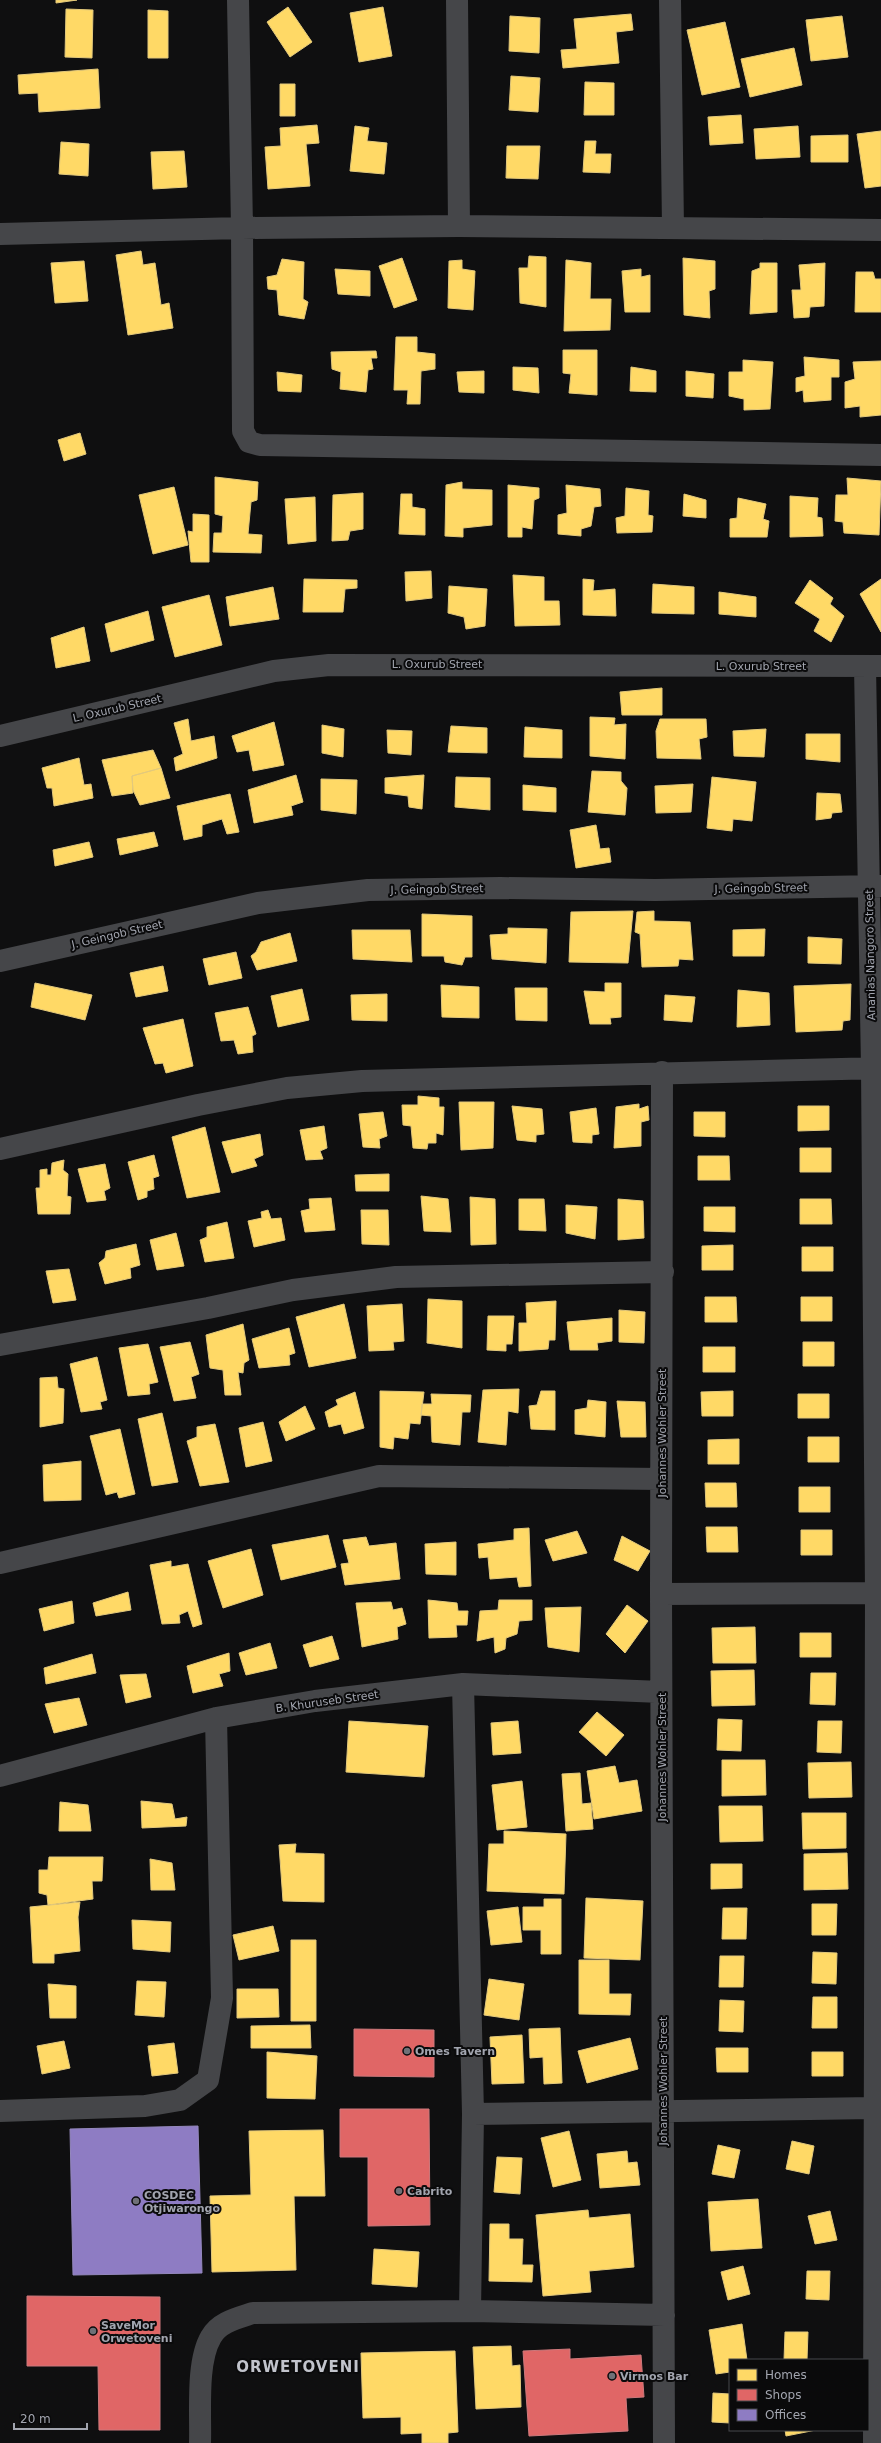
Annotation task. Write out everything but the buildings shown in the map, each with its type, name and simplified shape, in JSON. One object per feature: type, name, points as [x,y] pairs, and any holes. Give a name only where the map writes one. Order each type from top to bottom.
[{"type":"street","points":[[238,0],[242,228],[242,431],[249,442],[260,445],[881,455]]},
{"type":"street","points":[[457,0],[458,226]]},
{"type":"street","points":[[670,0],[673,228]]},
{"type":"street","points":[[0,234],[242,228],[458,226],[881,230]]},
{"type":"street","name":"L. Oxurub Street","points":[[0,736],[274,671],[329,665],[873,666]]},
{"type":"street","name":"Ananias Nangoro Street","points":[[873,666],[878,1593],[878,1978],[873,2108],[874,2443]]},
{"type":"street","name":"J. Geingob Street","points":[[0,961],[258,903],[368,890],[500,888],[655,890],[875,886]]},
{"type":"street","points":[[0,1149],[198,1105],[287,1088],[362,1080],[876,1068]]},
{"type":"street","name":"Johannes Wohler Street","points":[[662,1072],[663,1272],[661,1692],[664,2112],[664,2443]]},
{"type":"street","points":[[0,1345],[208,1308],[293,1290],[396,1277],[663,1272]]},
{"type":"street","points":[[0,1563],[379,1476],[661,1479]]},
{"type":"street","points":[[661,1594],[878,1593]]},
{"type":"street","points":[[463,1684],[473,2114],[470,2311]]},
{"type":"street","name":"B. Khuruseb Street","points":[[0,1776],[216,1718],[315,1700],[463,1684],[661,1692]]},
{"type":"street","points":[[0,2111],[145,2106],[180,2100],[208,2080],[222,1998],[216,1718]]},
{"type":"street","points":[[473,2114],[873,2108]]},
{"type":"street","points":[[200,2443],[203,2362],[211,2336],[229,2320],[253,2313],[470,2311],[664,2315]]},
{"type":"place","name":"Omes Tavern","points":[[407,2051]]},
{"type":"place","name":"Cabrito","points":[[399,2191]]},
{"type":"place","name":"COSDEC Otjiwarongo","points":[[136,2201]]},
{"type":"place","name":"SaveMor Orwetoveni","points":[[93,2331]]},
{"type":"place","name":"Virmos Bar","points":[[612,2376]]},
{"type":"district","name":"ORWETOVENI","points":[[298,2367]]}]
